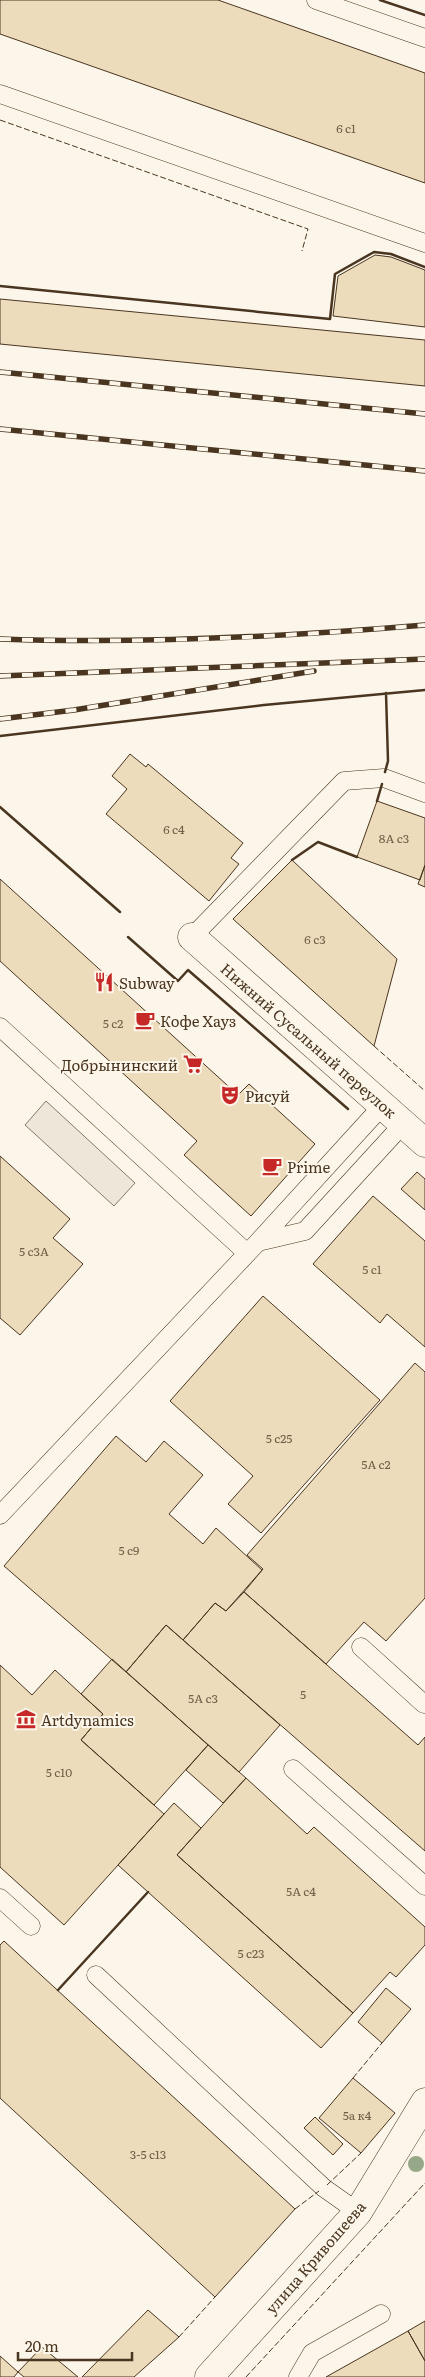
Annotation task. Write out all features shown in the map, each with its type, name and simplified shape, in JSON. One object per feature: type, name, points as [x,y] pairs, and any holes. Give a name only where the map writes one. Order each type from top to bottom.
[{"type":"street","name":"Нижний Сусальный переулок","points":[[192,937],[425,1142]]},
{"type":"street","name":"улица Кривошеева","points":[[209,2377],[358,2212],[425,2102]]},
{"type":"lane","points":[[316,0],[425,38]]},
{"type":"lane","points":[[0,94],[425,243]]},
{"type":"lane","points":[[192,937],[344,781],[384,778],[425,793]]},
{"type":"lane","points":[[0,1028],[252,1248]]},
{"type":"lane","points":[[0,1515],[252,1248],[382,1105]]},
{"type":"lane","points":[[252,1248],[305,1231],[404,1123]]},
{"type":"lane","points":[[361,1647],[424,1704],[425,1702]]},
{"type":"lane","points":[[293,1769],[425,1886]]},
{"type":"lane","points":[[0,1898],[31,1926]]},
{"type":"lane","points":[[96,1975],[324,2188],[358,2212]]},
{"type":"lane","points":[[298,2377],[312,2353],[381,2314]]},
{"type":"shaded area","points":[[46,1101],[135,1183],[114,1206],[25,1125]]},
{"type":"building","points":[[0,0],[218,0],[425,73],[425,183],[0,34]]},
{"type":"building","points":[[375,255],[391,257],[425,270],[425,327],[333,316],[338,276]]},
{"type":"building","points":[[0,299],[425,340],[425,386],[0,344]]},
{"type":"building","points":[[130,754],[146,767],[148,764],[243,843],[231,858],[239,864],[209,901],[106,814],[127,789],[112,776]]},
{"type":"building","points":[[377,801],[425,818],[425,865],[420,880],[357,857]]},
{"type":"building","points":[[292,860],[397,959],[374,1046],[233,919]]},
{"type":"building","points":[[425,865],[425,887],[418,884]]},
{"type":"building","points":[[0,879],[238,1095],[249,1084],[315,1144],[251,1216],[184,1155],[197,1141],[0,961]]},
{"type":"building","points":[[0,1156],[70,1219],[53,1238],[83,1264],[20,1335],[0,1318]]},
{"type":"building","points":[[417,1172],[425,1179],[425,1210],[401,1189]]},
{"type":"building","points":[[373,1196],[425,1241],[425,1347],[387,1314],[380,1323],[313,1264]]},
{"type":"building","points":[[263,1296],[380,1400],[261,1533],[228,1504],[253,1476],[170,1401]]},
{"type":"building","points":[[415,1363],[425,1372],[425,1598],[386,1641],[364,1622],[326,1664],[244,1592],[263,1569],[247,1555]]},
{"type":"building","points":[[116,1436],[146,1462],[164,1441],[203,1475],[169,1514],[203,1544],[216,1528],[262,1570],[226,1611],[215,1603],[183,1640],[166,1625],[126,1672],[4,1566]]},
{"type":"building","points":[[244,1592],[418,1745],[425,1737],[425,1851],[183,1640],[215,1603],[226,1611]]},
{"type":"building","points":[[166,1625],[280,1725],[239,1772],[126,1672]]},
{"type":"building","points":[[112,1659],[208,1745],[154,1805],[81,1740],[103,1714],[81,1694]]},
{"type":"building","points":[[0,1665],[32,1695],[55,1670],[103,1714],[81,1740],[164,1814],[64,1925],[0,1867]]},
{"type":"building","points":[[208,1745],[246,1778],[223,1803],[186,1770]]},
{"type":"building","points":[[246,1778],[307,1834],[314,1827],[425,1927],[425,1945],[396,1977],[390,1972],[353,2013],[177,1855]]},
{"type":"building","points":[[174,1803],[201,1828],[177,1855],[353,2013],[321,2048],[118,1865]]},
{"type":"building","points":[[4,1941],[295,2209],[215,2297],[0,2098],[0,1945]]},
{"type":"building","points":[[386,1988],[411,2009],[382,2043],[358,2022]]},
{"type":"building","points":[[353,2078],[395,2113],[361,2153],[319,2118]]},
{"type":"building","points":[[315,2117],[343,2144],[333,2155],[304,2128]]},
{"type":"building","points":[[148,2310],[179,2337],[134,2377],[82,2377]]},
{"type":"building","points":[[425,2321],[425,2361],[408,2331]]},
{"type":"building","points":[[408,2331],[425,2361],[425,2377],[326,2377]]},
{"type":"building","points":[[42,2347],[78,2377],[24,2377],[18,2372]]},
{"type":"building","points":[[0,2356],[18,2372],[14,2377],[0,2377]]},
{"type":"railway","points":[[0,372],[425,414]]},
{"type":"railway","points":[[0,429],[425,471]]},
{"type":"railway","points":[[0,639],[159,640],[319,633],[425,625]]},
{"type":"railway","points":[[0,676],[425,659]]},
{"type":"railway","points":[[0,719],[74,710],[314,671]]},
{"type":"fence","points":[[0,120],[308,229],[302,251]]},
{"type":"fence","points":[[374,1046],[425,1091]]},
{"type":"fence","points":[[353,2078],[382,2043]]},
{"type":"fence","points":[[327,2185],[361,2153]]},
{"type":"fence","points":[[246,2377],[425,2183]]},
{"type":"fence","points":[[295,2209],[319,2191]]},
{"type":"fence","points":[[179,2337],[215,2297]]},
{"type":"wall","points":[[380,0],[425,15]]},
{"type":"wall","points":[[0,286],[330,319],[335,274],[374,252],[391,254],[425,267]]},
{"type":"wall","points":[[0,736],[264,705],[425,690]]},
{"type":"wall","points":[[385,772],[388,761],[386,693]]},
{"type":"wall","points":[[377,801],[382,784]]},
{"type":"wall","points":[[0,807],[120,912]]},
{"type":"wall","points":[[292,860],[318,842],[357,857]]},
{"type":"wall","points":[[128,937],[178,981],[188,970],[348,1109]]},
{"type":"wall","points":[[58,1990],[148,1892]]},
{"type":"place","name":"Subway","points":[[104,982]]},
{"type":"place","name":"Кофе Хауз","points":[[145,1020]]},
{"type":"place","name":"Добрынинский","points":[[193,1064]]},
{"type":"place","name":"Рисуй","points":[[230,1095]]},
{"type":"place","name":"Prime","points":[[272,1166]]},
{"type":"place","name":"Artdynamics","points":[[26,1719]]}]
